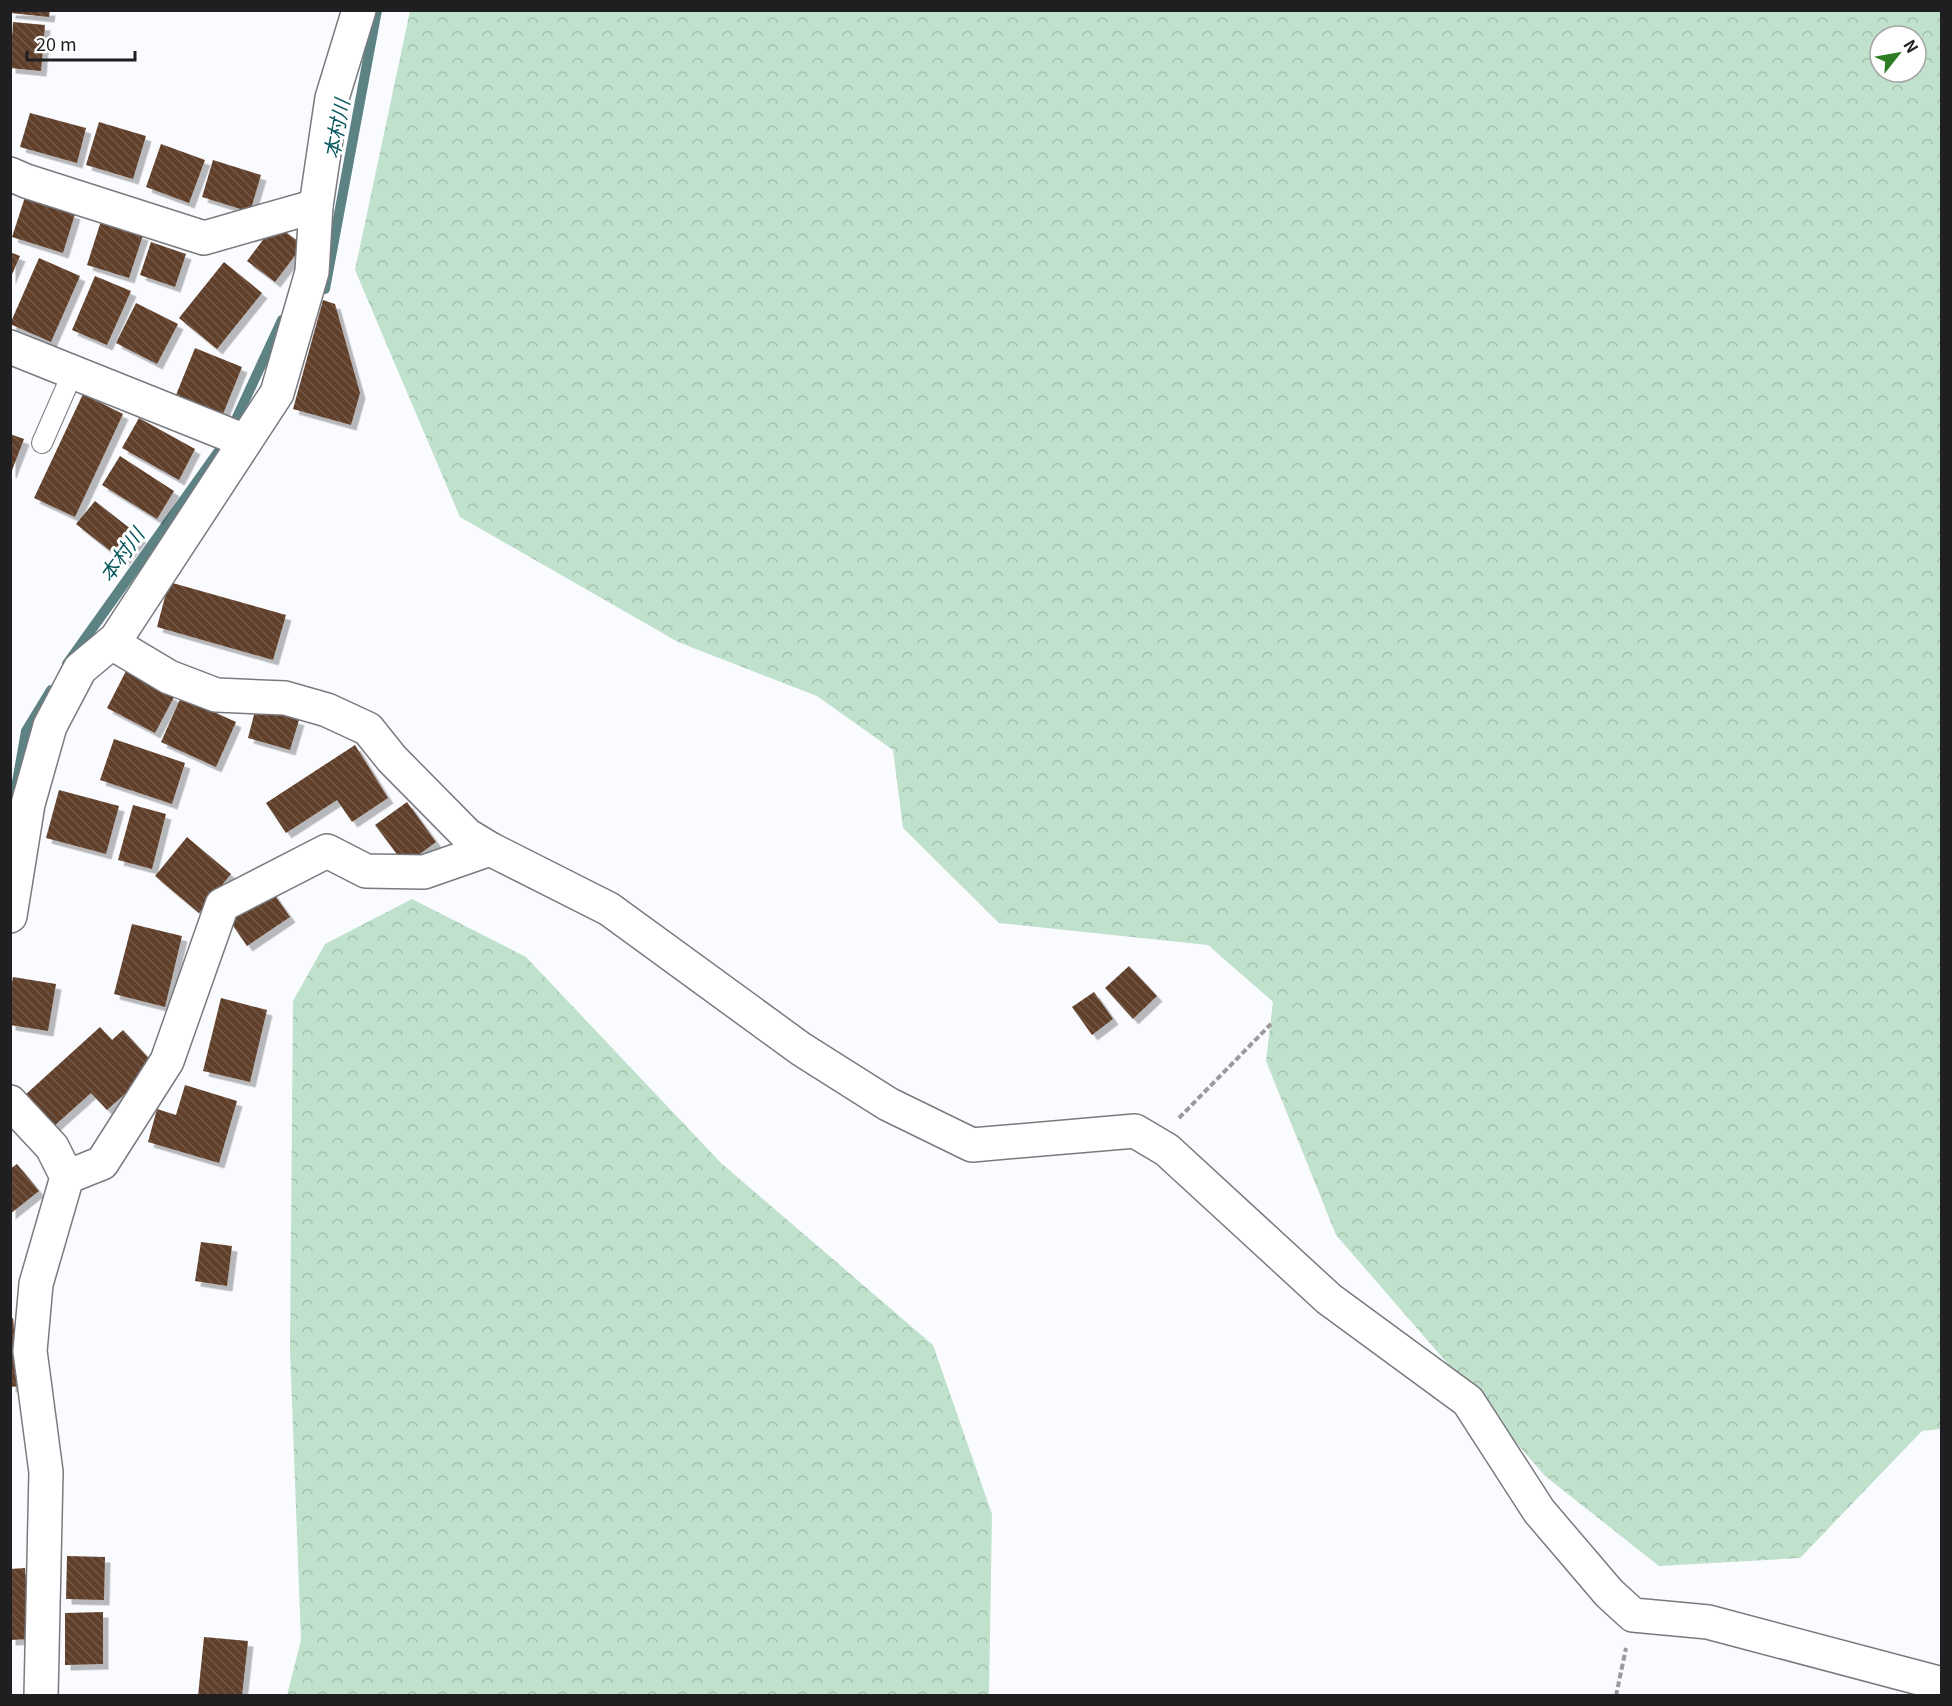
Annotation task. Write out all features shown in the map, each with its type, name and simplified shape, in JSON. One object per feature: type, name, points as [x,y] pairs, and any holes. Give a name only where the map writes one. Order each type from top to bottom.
[{"type":"street","points":[[10,916],[28,804],[50,726],[80,669],[112,643],[277,393],[312,272],[316,206],[332,99],[359,10]]},
{"type":"street","points":[[10,174],[204,238],[316,206]]},
{"type":"street","points":[[10,347],[244,440]]},
{"type":"street","points":[[112,643],[169,677],[216,695],[285,698],[327,710],[368,729],[392,759],[467,835],[609,909],[801,1049],[888,1104],[972,1145],[1135,1131],[1167,1150],[1329,1299],[1468,1401],[1539,1510],[1609,1593],[1633,1616],[1708,1622],[1941,1684]]},
{"type":"street","points":[[67,1177],[102,1163],[167,1061],[222,905],[327,851],[366,871],[424,872],[490,849]]},
{"type":"street","points":[[10,1102],[52,1147],[67,1177],[36,1284],[30,1351],[46,1472],[40,1695]]},
{"type":"lane","points":[[42,443],[73,372]]},
{"type":"path","points":[[1155,1143],[1271,1024]]},
{"type":"path","points":[[1616,1695],[1633,1616]]},
{"type":"green space","points":[[410,11],[1941,11],[1941,1429],[1922,1431],[1800,1558],[1659,1566],[1545,1476],[1336,1235],[1266,1061],[1273,1002],[1208,945],[999,923],[903,828],[893,750],[817,696],[678,642],[460,517],[355,270]]},
{"type":"green space","points":[[412,899],[526,957],[721,1163],[933,1345],[992,1514],[989,1695],[287,1695],[301,1640],[290,1350],[293,1001],[325,944]]},
{"type":"building","points":[[10,10],[50,10],[49,17],[10,13]]},
{"type":"building","points":[[13,22],[45,25],[41,71],[10,68]]},
{"type":"building","points":[[30,113],[86,128],[77,163],[20,147]]},
{"type":"building","points":[[99,122],[146,136],[133,179],[86,165]]},
{"type":"building","points":[[161,144],[205,160],[189,203],[146,187]]},
{"type":"building","points":[[213,160],[261,175],[250,212],[202,197]]},
{"type":"building","points":[[25,197],[75,214],[63,253],[12,237]]},
{"type":"building","points":[[101,221],[143,235],[129,278],[87,265]]},
{"type":"building","points":[[275,224],[303,245],[275,282],[247,261]]},
{"type":"building","points":[[151,242],[186,254],[175,287],[140,275]]},
{"type":"building","points":[[10,252],[20,256],[10,279]]},
{"type":"building","points":[[39,258],[80,276],[51,342],[10,324]]},
{"type":"building","points":[[224,262],[262,293],[217,349],[179,318]]},
{"type":"building","points":[[95,276],[131,291],[107,345],[72,330]]},
{"type":"building","points":[[323,300],[335,304],[360,393],[351,425],[293,409]]},
{"type":"building","points":[[136,303],[178,324],[157,364],[116,343]]},
{"type":"building","points":[[195,348],[242,367],[223,414],[176,395]]},
{"type":"building","points":[[83,394],[123,414],[75,517],[34,498]]},
{"type":"building","points":[[139,418],[195,449],[179,480],[122,448]]},
{"type":"building","points":[[10,434],[24,439],[11,473],[10,473]]},
{"type":"building","points":[[120,456],[174,491],[157,519],[102,485]]},
{"type":"building","points":[[95,501],[141,537],[123,561],[76,524]]},
{"type":"building","points":[[169,582],[286,615],[273,660],[157,627]]},
{"type":"building","points":[[126,671],[174,697],[155,733],[107,708]]},
{"type":"building","points":[[181,697],[236,722],[216,767],[161,742]]},
{"type":"building","points":[[256,707],[299,720],[290,750],[248,738]]},
{"type":"building","points":[[114,739],[185,763],[172,804],[100,780]]},
{"type":"building","points":[[355,745],[388,798],[352,822],[337,800],[286,833],[266,803]]},
{"type":"building","points":[[59,790],[119,806],[106,854],[46,838]]},
{"type":"building","points":[[407,802],[436,842],[405,865],[375,825]]},
{"type":"building","points":[[133,805],[166,814],[152,869],[118,860]]},
{"type":"building","points":[[187,837],[231,874],[199,913],[155,876]]},
{"type":"building","points":[[271,890],[290,917],[247,946],[229,920]]},
{"type":"building","points":[[132,924],[182,936],[165,1007],[114,994]]},
{"type":"building","points":[[1129,966],[1157,996],[1133,1019],[1105,988]]},
{"type":"building","points":[[13,977],[56,984],[48,1031],[10,1025],[10,995]]},
{"type":"building","points":[[1094,992],[1113,1019],[1092,1035],[1072,1007]]},
{"type":"building","points":[[221,998],[267,1010],[250,1082],[203,1071]]},
{"type":"building","points":[[100,1027],[112,1040],[123,1030],[156,1066],[107,1110],[91,1093],[53,1127],[25,1095]]},
{"type":"building","points":[[185,1085],[237,1101],[219,1163],[148,1142],[157,1109],[176,1115]]},
{"type":"building","points":[[17,1164],[39,1191],[10,1214],[10,1169]]},
{"type":"building","points":[[201,1242],[232,1246],[227,1286],[195,1281]]},
{"type":"building","points":[[13,1318],[20,1386],[10,1387],[10,1319]]},
{"type":"building","points":[[67,1556],[105,1557],[104,1600],[66,1599]]},
{"type":"building","points":[[25,1568],[30,1639],[10,1640],[10,1569]]},
{"type":"building","points":[[103,1612],[103,1664],[65,1665],[65,1613]]},
{"type":"building","points":[[204,1637],[248,1641],[242,1696],[198,1696]]},
{"type":"waterway","name":"本村川","points":[[325,289],[377,10]]},
{"type":"waterway","name":"本村川","points":[[67,664],[226,441],[282,320]]},
{"type":"waterway","name":"本村川","points":[[14,799],[26,731],[51,690]]}]
